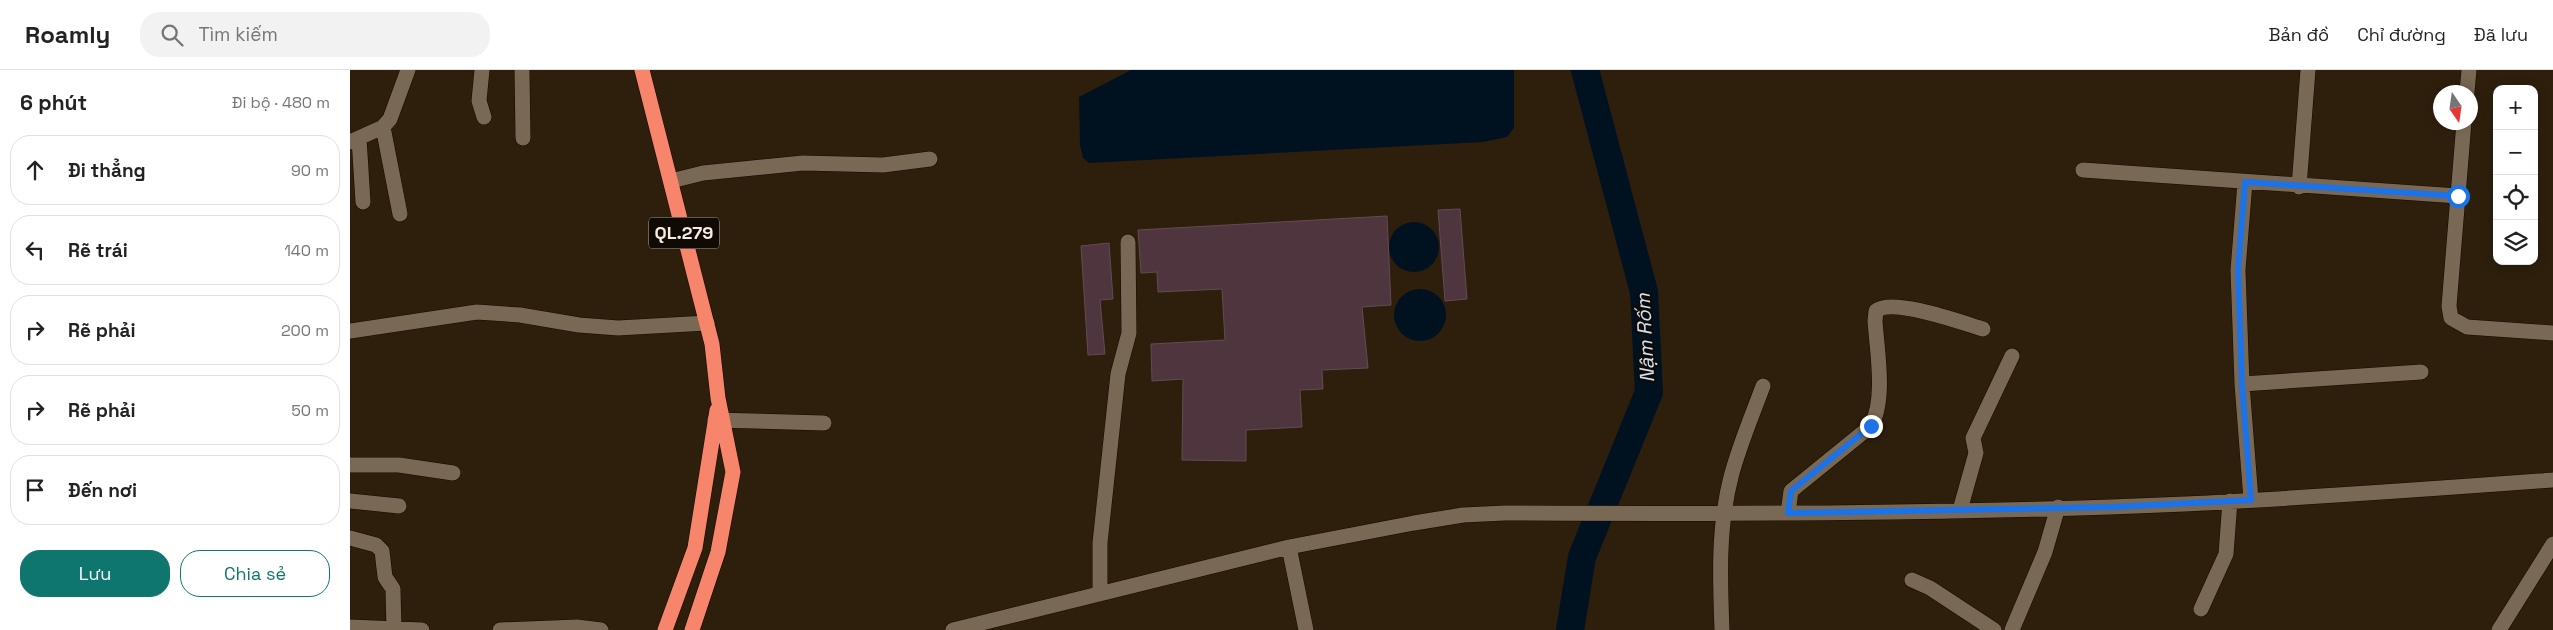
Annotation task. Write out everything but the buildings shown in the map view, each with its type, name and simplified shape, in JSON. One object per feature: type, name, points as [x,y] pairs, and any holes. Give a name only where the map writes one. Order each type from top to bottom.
[{"type":"highway","name":"QL.279","points":[[642,70],[712,344],[719,420],[733,472],[728,508],[718,552],[692,630]]},
{"type":"highway","name":"QL.279","points":[[665,630],[695,548],[719,420]]},
{"type":"street","points":[[363,202],[354,140],[383,127],[390,119],[408,70]]},
{"type":"street","points":[[482,70],[478,101],[484,117]]},
{"type":"street","points":[[522,70],[523,138]]},
{"type":"street","points":[[2299,186],[2308,70]]},
{"type":"street","points":[[2468,85],[2469,70]]},
{"type":"street","points":[[383,127],[400,214]]},
{"type":"street","points":[[2463,130],[2448,306],[2452,318],[2467,327],[2553,333]]},
{"type":"street","points":[[671,181],[703,173],[803,163],[883,165],[930,158]]},
{"type":"street","points":[[2082,170],[2458,196]]},
{"type":"street","points":[[2245,182],[2238,270],[2242,384],[2251,500]]},
{"type":"street","points":[[1100,594],[1100,543],[1117,383],[1129,333],[1128,242]]},
{"type":"street","points":[[1788,513],[1791,491],[1871,426],[1877,415],[1878,394],[1874,320],[1876,311],[1886,307],[1918,311],[1983,329]]},
{"type":"street","points":[[350,331],[477,312],[520,315],[579,325],[618,328],[707,323]]},
{"type":"street","points":[[1960,510],[1976,453],[1973,438],[2012,356]]},
{"type":"street","points":[[2242,384],[2421,372]]},
{"type":"street","points":[[1722,630],[1716,514],[1731,477],[1762,386]]},
{"type":"street","points":[[719,420],[824,423]]},
{"type":"street","points":[[350,465],[399,465],[453,473]]},
{"type":"street","points":[[953,630],[988,626],[1100,594],[1289,547],[1414,523],[1463,516],[1505,513],[1716,514],[1960,510],[2230,502],[2553,480]]},
{"type":"street","points":[[350,501],[399,506]]},
{"type":"street","points":[[2201,609],[2226,554],[2230,502]]},
{"type":"street","points":[[2012,630],[2045,552],[2058,507]]},
{"type":"street","points":[[350,538],[376,545],[382,551],[385,577],[393,589],[394,630]]},
{"type":"street","points":[[2499,630],[2553,544]]},
{"type":"street","points":[[1289,547],[1306,630]]},
{"type":"street","points":[[1912,580],[1930,588],[1994,630]]},
{"type":"street","points":[[500,630],[577,627],[601,630]]},
{"type":"street","points":[[350,628],[422,630]]},
{"type":"water","points":[[1131,70],[1514,70],[1514,128],[1507,137],[1483,142],[1089,163],[1083,158],[1080,145],[1079,97]]},
{"type":"water","points":[[1409,222],[1419,222],[1432,229],[1439,242],[1439,252],[1432,265],[1419,272],[1409,272],[1400,268],[1393,261],[1389,252],[1389,242],[1393,233],[1400,226]]},
{"type":"water","points":[[1415,289],[1425,289],[1434,293],[1442,301],[1446,315],[1442,329],[1434,337],[1425,341],[1415,341],[1406,337],[1398,329],[1394,320],[1394,310],[1398,301],[1406,293]]},
{"type":"waterway","name":"Nậm Rốm","points":[[1570,630],[1582,557],[1649,392],[1644,292],[1585,70]]},
{"type":"route","points":[[1871,426],[1800,481],[1791,491],[1788,498],[1788,513],[1878,513],[2113,507],[2251,500],[2242,384],[2238,270],[2245,182],[2458,196]]}]
